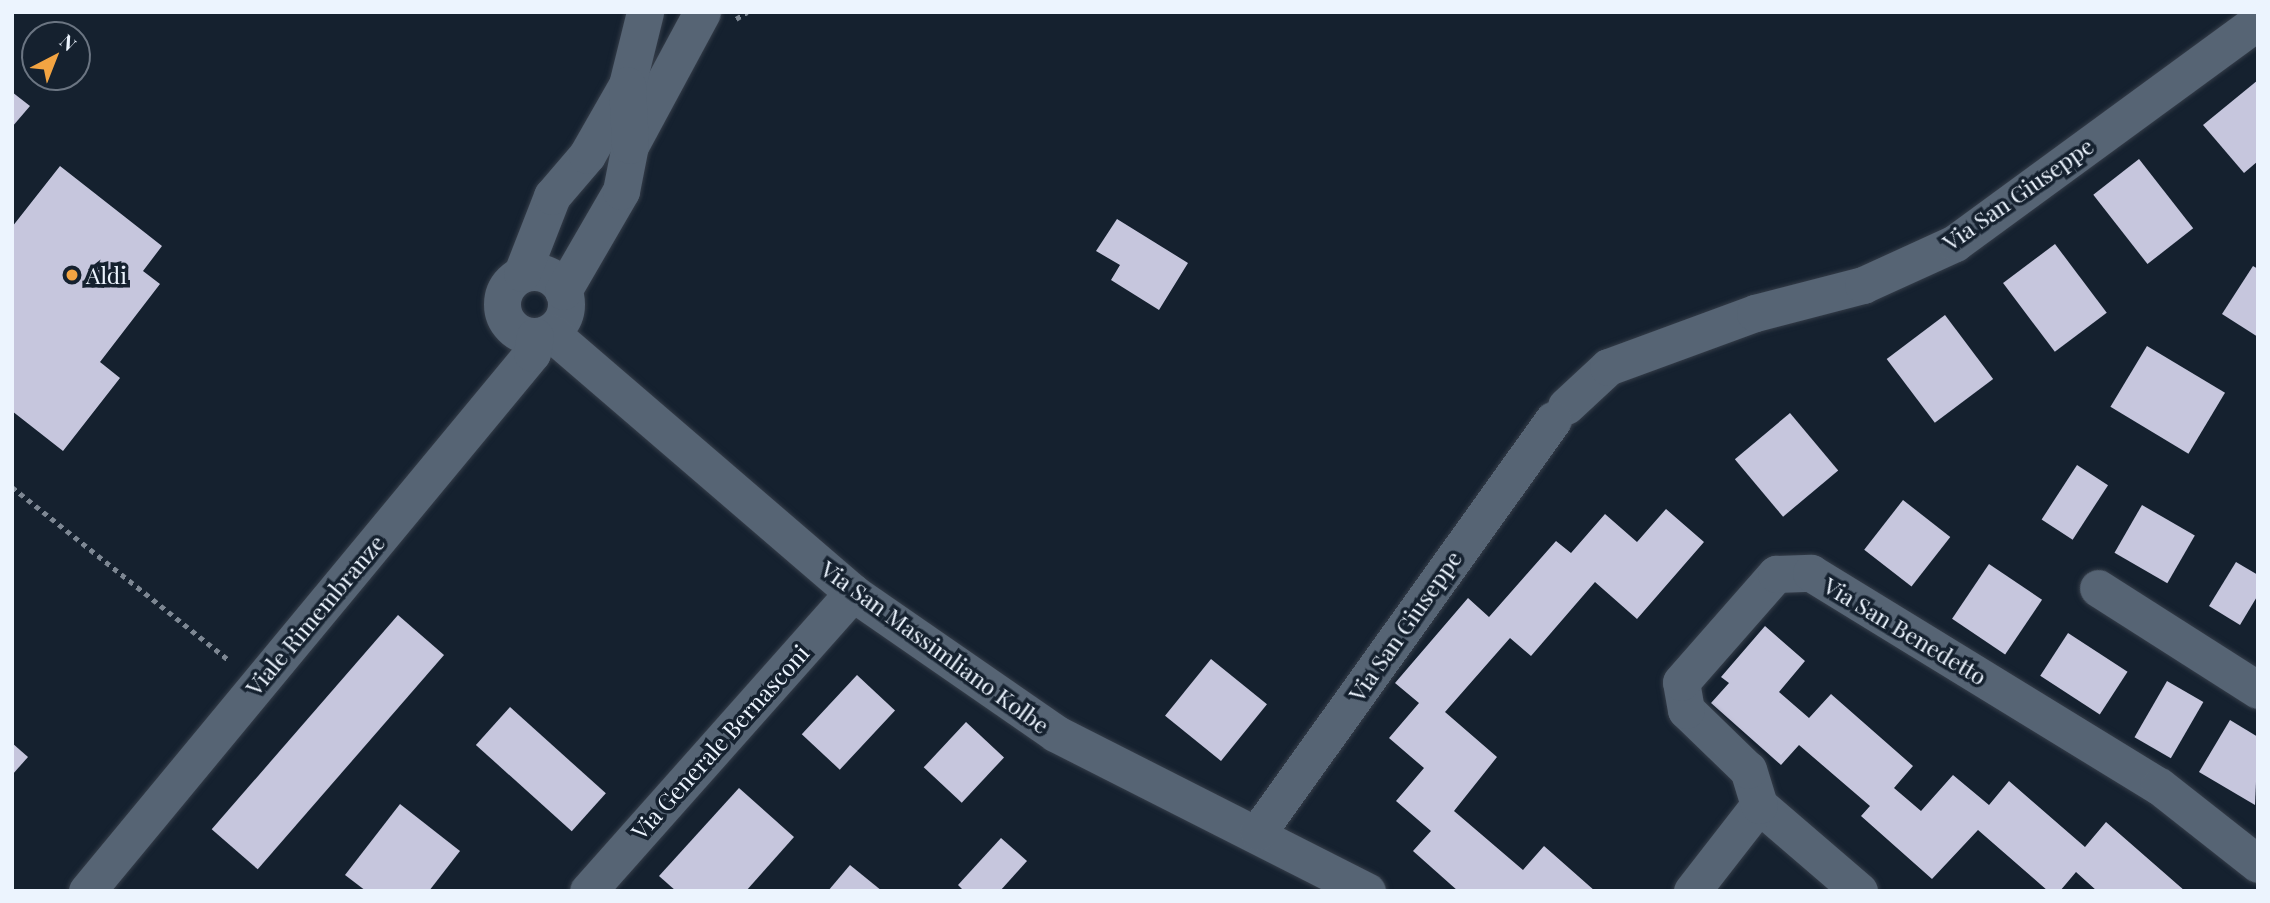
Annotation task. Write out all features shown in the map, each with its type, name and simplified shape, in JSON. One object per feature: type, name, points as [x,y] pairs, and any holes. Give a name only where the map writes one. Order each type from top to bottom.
[{"type":"street","points":[[645,12],[627,85],[587,155],[552,195],[522,273],[506,287],[501,308],[511,327],[542,334],[564,317],[563,291],[621,191],[631,145],[702,12]]},
{"type":"street","name":"Via San Giuseppe","points":[[1258,832],[1559,413],[1608,367],[1755,313],[1863,285],[1955,243],[2258,21]]},
{"type":"street","points":[[627,85],[631,145]]},
{"type":"street","points":[[522,273],[544,273],[563,291]]},
{"type":"street","name":"Via San Massimliano Kolbe","points":[[542,334],[853,593],[1055,733],[1258,832],[1367,891]]},
{"type":"street","name":"Viale Rimembranze","points":[[87,891],[531,353],[542,334]]},
{"type":"street","name":"Via San Benedetto","points":[[1759,805],[1748,770],[1686,710],[1681,682],[1776,574],[1811,573],[2159,786],[2258,864]]},
{"type":"street","points":[[2098,588],[2258,690]]},
{"type":"street","name":"Via Generale Bernasconi","points":[[588,891],[853,593]]},
{"type":"street","points":[[1692,891],[1759,805],[1859,891]]},
{"type":"path","points":[[12,486],[258,684]]},
{"type":"building","points":[[2258,80],[2258,161],[2244,173],[2203,125]]},
{"type":"building","points":[[12,92],[30,106],[12,127]]},
{"type":"building","points":[[2139,159],[2193,228],[2147,264],[2093,195]]},
{"type":"building","points":[[60,166],[162,246],[143,271],[160,284],[100,362],[120,378],[63,451],[12,411],[12,227]]},
{"type":"building","points":[[1117,219],[1188,263],[1159,310],[1111,280],[1120,265],[1096,251]]},
{"type":"building","points":[[2055,244],[2107,313],[2055,352],[2003,283]]},
{"type":"building","points":[[2253,266],[2258,269],[2258,337],[2222,314]]},
{"type":"building","points":[[1945,315],[1993,379],[1935,423],[1887,359]]},
{"type":"building","points":[[2147,346],[2225,393],[2188,454],[2110,407]]},
{"type":"building","points":[[1790,413],[1838,470],[1783,517],[1735,459]]},
{"type":"building","points":[[2077,465],[2108,485],[2073,540],[2042,520]]},
{"type":"building","points":[[1903,500],[1950,537],[1911,587],[1864,550]]},
{"type":"building","points":[[2142,505],[2195,536],[2167,583],[2114,553]]},
{"type":"building","points":[[1666,509],[1704,542],[1637,619],[1595,582],[1531,656],[1510,638],[1445,712],[1497,757],[1454,811],[1523,870],[1544,846],[1595,891],[1458,891],[1413,851],[1431,831],[1396,801],[1424,768],[1389,738],[1419,703],[1395,683],[1468,598],[1489,617],[1556,541],[1571,553],[1605,514],[1637,542]]},
{"type":"building","points":[[2236,562],[2258,575],[2258,595],[2240,625],[2209,606]]},
{"type":"building","points":[[1989,564],[2042,600],[2005,655],[1952,619]]},
{"type":"building","points":[[398,615],[444,655],[258,869],[212,829]]},
{"type":"building","points":[[1765,626],[1805,661],[1779,692],[1809,718],[1831,694],[1913,766],[1894,788],[1921,811],[1953,775],[1989,805],[2009,781],[2085,847],[2106,822],[2185,891],[2097,891],[2076,872],[2060,891],[2048,891],[1978,830],[1932,879],[1861,816],[1870,806],[1799,745],[1781,765],[1711,703],[1729,683],[1721,677]]},
{"type":"building","points":[[2068,633],[2128,672],[2100,714],[2040,676]]},
{"type":"building","points":[[1211,659],[1267,704],[1221,761],[1165,716]]},
{"type":"building","points":[[857,675],[895,710],[840,770],[802,734]]},
{"type":"building","points":[[2167,681],[2203,702],[2171,758],[2134,737]]},
{"type":"building","points":[[510,707],[606,793],[572,831],[476,745]]},
{"type":"building","points":[[2230,720],[2258,737],[2255,805],[2199,772]]},
{"type":"building","points":[[966,722],[1004,757],[962,803],[924,767]]},
{"type":"building","points":[[12,743],[28,757],[12,775]]},
{"type":"building","points":[[739,788],[794,837],[746,891],[676,891],[659,876]]},
{"type":"building","points":[[400,804],[460,851],[429,891],[366,891],[345,875]]},
{"type":"building","points":[[1001,838],[1027,861],[1000,891],[964,891],[958,885]]},
{"type":"building","points":[[850,865],[882,891],[828,891]]},
{"type":"place","name":"Aldi","points":[[72,275]]}]
